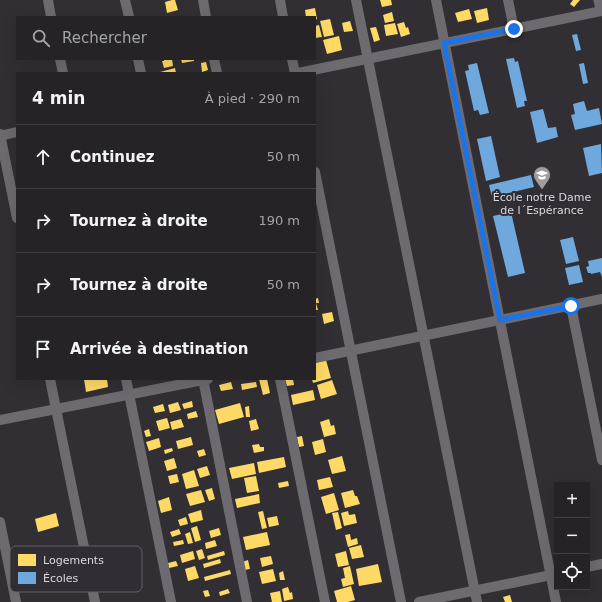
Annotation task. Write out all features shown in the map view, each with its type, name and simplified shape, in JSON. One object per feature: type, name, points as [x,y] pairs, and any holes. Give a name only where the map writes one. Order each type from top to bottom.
[{"type":"street","points":[[48,0],[51,16]]},
{"type":"street","points":[[126,0],[129,16]]},
{"type":"street","points":[[203,0],[206,16]]},
{"type":"street","points":[[280,0],[283,16]]},
{"type":"street","points":[[356,0],[477,602]]},
{"type":"street","points":[[419,602],[554,574],[500,320],[436,0]]},
{"type":"street","points":[[508,0],[514,29]]},
{"type":"street","points":[[301,72],[602,10],[600,0]]},
{"type":"street","points":[[60,60],[63,72]]},
{"type":"street","points":[[138,60],[141,72]]},
{"type":"street","points":[[214,60],[217,72]]},
{"type":"street","points":[[292,60],[296,72]]},
{"type":"street","points":[[16,132],[0,135],[16,213]]},
{"type":"street","points":[[316,177],[401,602]]},
{"type":"street","points":[[316,358],[602,299]]},
{"type":"street","points":[[571,306],[602,460]]},
{"type":"street","points":[[50,380],[84,546]]},
{"type":"street","points":[[126,380],[171,602]]},
{"type":"street","points":[[0,420],[129,396],[201,380]]},
{"type":"street","points":[[205,380],[248,602]]},
{"type":"street","points":[[280,380],[325,602]]},
{"type":"street","points":[[0,522],[10,572]]},
{"type":"street","points":[[590,566],[602,564]]},
{"type":"street","points":[[555,590],[556,602]]},
{"type":"street","points":[[14,592],[16,602]]},
{"type":"street","points":[[93,592],[95,602]]},
{"type":"building: Logements","points":[[175,0],[178,10],[167,13],[165,2]]},
{"type":"building: Logements","points":[[380,0],[391,0],[392,5],[382,7]]},
{"type":"building: Logements","points":[[573,0],[580,0],[574,7],[570,4]]},
{"type":"building: Logements","points":[[315,8],[317,19],[316,16],[306,16],[305,10]]},
{"type":"building: Logements","points":[[487,8],[489,20],[477,23],[474,11]]},
{"type":"building: Logements","points":[[469,9],[472,19],[458,22],[455,13]]},
{"type":"building: Logements","points":[[392,12],[394,21],[385,23],[383,15]]},
{"type":"building: Logements","points":[[330,19],[334,35],[324,37],[320,21]]},
{"type":"building: Logements","points":[[350,21],[353,31],[344,32],[342,23]]},
{"type":"building: Logements","points":[[404,22],[406,28],[408,27],[410,34],[401,37],[397,24]]},
{"type":"building: Logements","points":[[395,23],[398,34],[386,36],[384,25]]},
{"type":"building: Logements","points":[[319,25],[322,37],[316,38],[316,26]]},
{"type":"building: Logements","points":[[376,27],[380,40],[374,42],[370,28]]},
{"type":"building: Logements","points":[[339,36],[342,50],[327,54],[323,40]]},
{"type":"building: Logements","points":[[172,60],[173,66],[164,68],[162,61]]},
{"type":"building: Logements","points":[[181,60],[194,60],[194,61],[182,63]]},
{"type":"building: Logements","points":[[206,62],[208,70],[202,72],[201,63]]},
{"type":"building: Logements","points":[[175,68],[176,72],[160,72]]},
{"type":"building: Logements","points":[[318,298],[319,303],[316,303],[316,299]]},
{"type":"building: Logements","points":[[332,312],[334,321],[324,324],[322,314]]},
{"type":"building: Logements","points":[[326,360],[331,378],[313,383],[312,380],[316,380],[316,363]]},
{"type":"building: Logements","points":[[84,380],[107,380],[108,387],[86,392]]},
{"type":"building: Logements","points":[[259,380],[267,380],[270,393],[263,395]]},
{"type":"building: Logements","points":[[285,380],[293,380],[294,385],[287,386]]},
{"type":"building: Logements","points":[[332,380],[337,394],[321,399],[317,385]]},
{"type":"building: Logements","points":[[231,382],[233,389],[221,391],[219,385]]},
{"type":"building: Logements","points":[[256,382],[257,387],[242,390],[241,384]]},
{"type":"building: Logements","points":[[313,390],[315,400],[293,405],[291,395]]},
{"type":"building: Logements","points":[[192,401],[193,407],[184,409],[182,404]]},
{"type":"building: Logements","points":[[178,402],[181,410],[170,413],[168,405]]},
{"type":"building: Logements","points":[[240,403],[244,417],[219,424],[215,410]]},
{"type":"building: Logements","points":[[163,404],[165,411],[155,413],[153,407]]},
{"type":"building: Logements","points":[[249,406],[250,417],[246,417],[245,407]]},
{"type":"building: Logements","points":[[196,411],[198,417],[188,419],[187,414]]},
{"type":"building: Logements","points":[[167,418],[170,428],[159,431],[156,421]]},
{"type":"building: Logements","points":[[181,419],[184,427],[172,430],[170,422]]},
{"type":"building: Logements","points":[[256,419],[259,429],[251,431],[249,421]]},
{"type":"building: Logements","points":[[329,419],[331,426],[334,425],[336,434],[324,437],[320,422]]},
{"type":"building: Logements","points":[[149,429],[151,436],[146,437],[144,431]]},
{"type":"building: Logements","points":[[302,436],[304,446],[299,447],[297,437]]},
{"type":"building: Logements","points":[[191,437],[193,445],[178,449],[176,441]]},
{"type":"building: Logements","points":[[159,438],[161,447],[149,451],[146,442]]},
{"type":"building: Logements","points":[[323,439],[326,452],[315,455],[312,442]]},
{"type":"building: Logements","points":[[259,444],[260,447],[264,447],[264,451],[254,453],[252,445]]},
{"type":"building: Logements","points":[[172,448],[173,451],[165,454],[164,450]]},
{"type":"building: Logements","points":[[204,449],[206,455],[199,457],[197,451]]},
{"type":"building: Logements","points":[[342,456],[346,471],[332,474],[328,460]]},
{"type":"building: Logements","points":[[284,457],[286,467],[259,473],[257,462]]},
{"type":"building: Logements","points":[[174,458],[177,468],[167,471],[164,461]]},
{"type":"building: Logements","points":[[254,463],[256,474],[232,479],[229,468]]},
{"type":"building: Logements","points":[[207,466],[210,475],[200,478],[197,469]]},
{"type":"building: Logements","points":[[194,470],[199,486],[186,489],[182,474]]},
{"type":"building: Logements","points":[[177,474],[179,482],[170,484],[168,476]]},
{"type":"building: Logements","points":[[256,476],[259,491],[247,493],[244,478]]},
{"type":"building: Logements","points":[[330,477],[333,487],[319,490],[317,480]]},
{"type":"building: Logements","points":[[288,481],[289,486],[279,488],[278,483]]},
{"type":"building: Logements","points":[[212,488],[215,499],[209,501],[205,490]]},
{"type":"building: Logements","points":[[201,490],[205,502],[190,506],[186,494]]},
{"type":"building: Logements","points":[[353,490],[360,504],[345,508],[341,493]]},
{"type":"building: Logements","points":[[334,493],[339,510],[326,514],[321,497]]},
{"type":"building: Logements","points":[[259,494],[260,503],[237,508],[235,499]]},
{"type":"building: Logements","points":[[169,497],[172,510],[161,513],[158,501]]},
{"type":"building: Logements","points":[[201,510],[203,520],[191,523],[188,514]]},
{"type":"building: Logements","points":[[263,511],[267,528],[262,529],[258,512]]},
{"type":"building: Logements","points":[[348,511],[349,515],[355,514],[357,523],[344,526],[341,513]]},
{"type":"building: Logements","points":[[338,512],[342,528],[336,530],[332,513]]},
{"type":"building: Logements","points":[[56,513],[59,526],[38,532],[35,519]]},
{"type":"building: Logements","points":[[277,516],[279,525],[269,527],[267,518]]},
{"type":"building: Logements","points":[[186,517],[188,524],[180,526],[178,520]]},
{"type":"building: Logements","points":[[197,526],[201,540],[195,542],[191,528]]},
{"type":"building: Logements","points":[[219,528],[221,535],[211,538],[209,531]]},
{"type":"building: Logements","points":[[179,529],[181,534],[172,537],[170,532]]},
{"type":"building: Logements","points":[[190,532],[193,543],[188,544],[185,534]]},
{"type":"building: Logements","points":[[267,532],[270,545],[246,550],[243,537]]},
{"type":"building: Logements","points":[[350,534],[351,540],[357,538],[358,544],[348,547],[345,535]]},
{"type":"building: Logements","points":[[183,540],[184,544],[174,546],[173,542]]},
{"type":"building: Logements","points":[[215,540],[217,546],[206,549],[205,543]]},
{"type":"building: Logements","points":[[361,545],[364,557],[352,559],[349,548]]},
{"type":"building: Logements","points":[[202,549],[205,558],[199,560],[196,551]]},
{"type":"building: Logements","points":[[193,551],[195,559],[182,563],[180,555]]},
{"type":"building: Logements","points":[[224,551],[225,555],[208,560],[207,556]]},
{"type":"building: Logements","points":[[346,551],[349,565],[338,567],[335,554]]},
{"type":"building: Logements","points":[[271,556],[273,564],[262,567],[260,558]]},
{"type":"building: Logements","points":[[220,559],[221,563],[204,568],[203,564]]},
{"type":"building: Logements","points":[[248,560],[250,569],[244,570],[242,562]]},
{"type":"building: Logements","points":[[176,561],[178,566],[169,568],[168,563]]},
{"type":"building: Logements","points":[[378,564],[382,582],[359,586],[356,569]]},
{"type":"building: Logements","points":[[195,566],[199,578],[188,581],[185,569]]},
{"type":"building: Logements","points":[[350,566],[354,584],[343,587],[341,579],[345,578],[343,568]]},
{"type":"building: Logements","points":[[273,569],[276,581],[262,584],[259,572]]},
{"type":"building: Logements","points":[[230,570],[231,574],[205,581],[204,577]]},
{"type":"building: Logements","points":[[283,571],[285,580],[280,580],[279,573]]},
{"type":"building: Logements","points":[[351,586],[355,600],[348,602],[337,602],[334,591]]},
{"type":"building: Logements","points":[[288,587],[290,593],[292,592],[293,599],[284,601],[282,589]]},
{"type":"building: Logements","points":[[228,589],[230,593],[220,596],[219,592]]},
{"type":"building: Logements","points":[[208,590],[210,596],[205,597],[203,591]]},
{"type":"building: Logements","points":[[280,591],[282,602],[272,602],[270,593]]},
{"type":"building: Logements","points":[[510,595],[512,602],[505,602],[503,597]]},
{"type":"building: Écoles","points":[[577,34],[581,50],[576,51],[572,35]]},
{"type":"building: Écoles","points":[[514,58],[515,62],[518,61],[527,101],[524,101],[525,106],[517,108],[506,59]]},
{"type":"building: Écoles","points":[[477,63],[489,113],[480,115],[478,110],[474,111],[465,71],[469,70],[468,65]]},
{"type":"building: Écoles","points":[[584,63],[588,83],[583,84],[579,64]]},
{"type":"building: Écoles","points":[[584,101],[587,111],[599,108],[602,124],[575,130],[571,115],[575,114],[573,104]]},
{"type":"building: Écoles","points":[[543,109],[548,128],[556,127],[558,137],[537,143],[530,112]]},
{"type":"building: Écoles","points":[[491,136],[500,177],[486,181],[477,139]]},
{"type":"building: Écoles","points":[[601,144],[602,173],[589,176],[583,148]]},
{"type":"building: Écoles","points":[[531,175],[534,187],[492,197],[489,185]]},
{"type":"building: Écoles","points":[[511,212],[525,273],[508,277],[493,216]]},
{"type":"building: Écoles","points":[[573,237],[579,261],[566,264],[560,240]]},
{"type":"building: Écoles","points":[[602,258],[602,277],[600,272],[591,274],[588,273],[586,267],[589,266],[588,261]]},
{"type":"building: Écoles","points":[[579,265],[583,282],[569,285],[565,268]]},
{"type":"place","name":"École notre Dame de l´Espérance","points":[[542,190]]},
{"type":"route","points":[[514,29],[444,43],[500,320],[571,306]]}]
